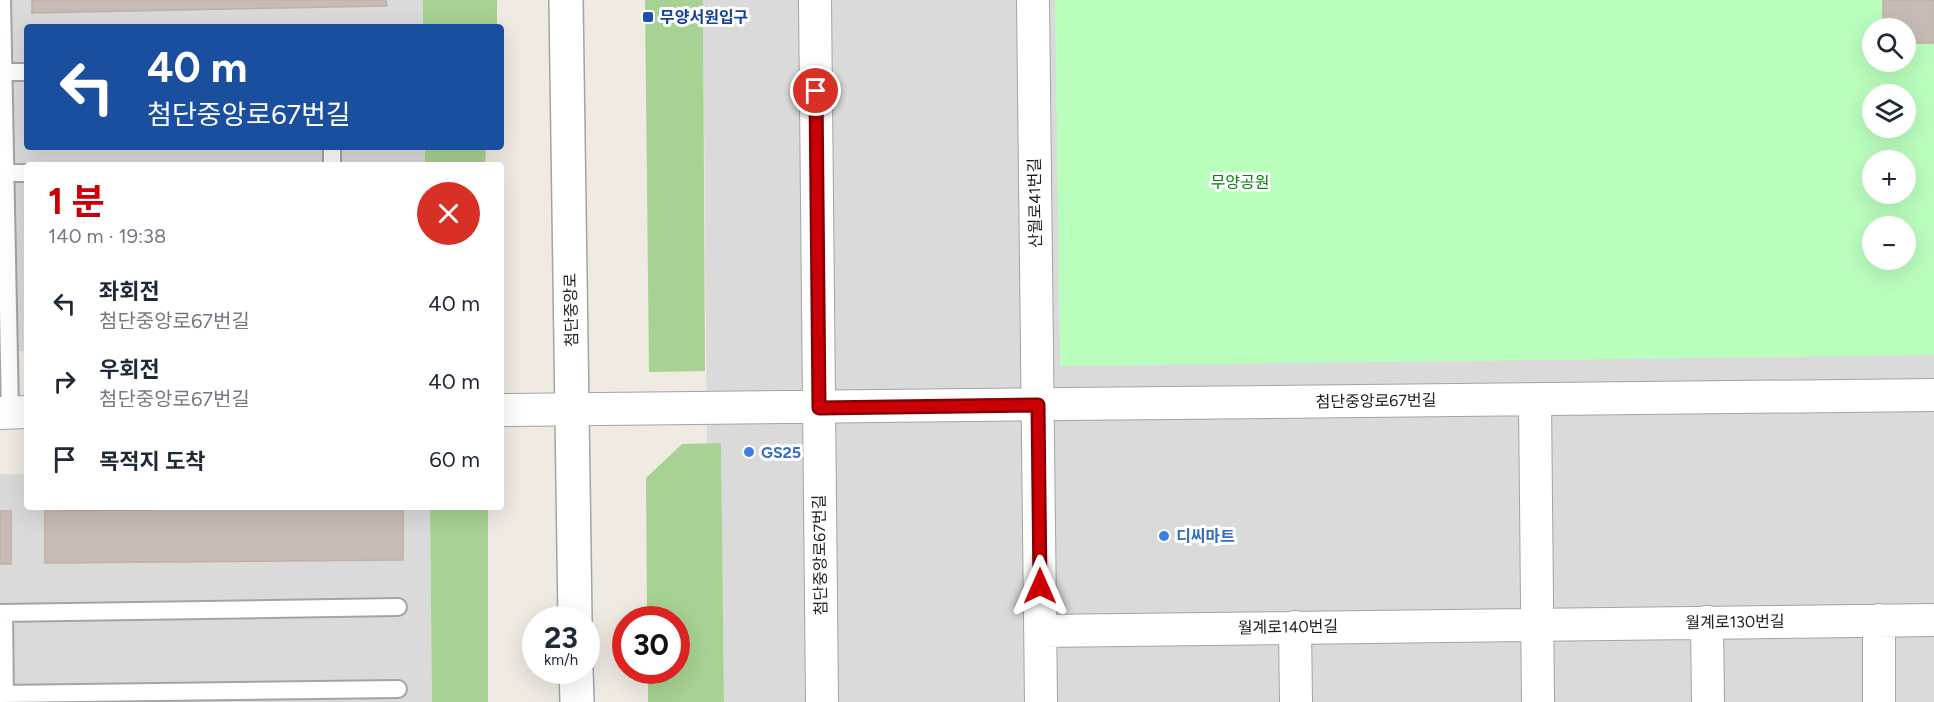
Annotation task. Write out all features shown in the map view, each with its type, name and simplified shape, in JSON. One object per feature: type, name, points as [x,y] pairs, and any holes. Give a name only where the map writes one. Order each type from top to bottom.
[{"type":"street","name":"첨단중앙로","points":[[566,0],[575,606]]},
{"type":"street","name":"첨단중앙로67번길","points":[[815,0],[822,702]]},
{"type":"street","name":"산월로41번길","points":[[1034,0],[1041,702]]},
{"type":"street","name":"첨단중앙로67번길","points":[[504,410],[1934,395]]},
{"type":"street","points":[[1535,400],[1538,702]]},
{"type":"street","points":[[1879,620],[1879,702]]},
{"type":"street","name":"월계로130번길","points":[[1537,625],[1934,620]]},
{"type":"street","points":[[1707,622],[1708,702]]},
{"type":"street","name":"월계로140번길","points":[[1040,631],[1537,625]]},
{"type":"street","points":[[1295,627],[1296,702]]},
{"type":"street","points":[[576,684],[577,702]]},
{"type":"lane","points":[[2,0],[3,173],[12,412]]},
{"type":"lane","points":[[2,72],[24,72]]},
{"type":"lane","points":[[3,173],[24,173]]},
{"type":"lane","points":[[398,607],[2,613],[3,697],[398,689]]},
{"type":"shaded area","points":[[0,0],[423,0],[423,24],[24,24],[24,150],[425,150],[425,162],[24,162],[24,351],[0,351]]},
{"type":"shaded area","points":[[703,0],[1934,0],[1934,702],[724,702],[721,443],[707,443]]},
{"type":"shaded area","points":[[0,474],[24,474],[24,510],[430,510],[432,702],[0,702]]},
{"type":"green space","points":[[423,0],[497,0],[497,24],[423,24]]},
{"type":"green space","points":[[645,0],[703,0],[705,371],[649,372]]},
{"type":"green space","name":"무양공원","points":[[1055,0],[1934,0],[1934,355],[1060,366]]},
{"type":"green space","points":[[425,150],[486,150],[485,162],[425,162]]},
{"type":"green space","points":[[721,443],[724,702],[648,702],[648,684],[690,684],[690,606],[647,606],[646,478],[682,444]]},
{"type":"green space","points":[[430,510],[488,510],[488,702],[432,702]]},
{"type":"building","points":[[32,0],[386,0],[387,6],[32,13]]},
{"type":"building","points":[[1883,0],[1934,0],[1934,43],[1916,43],[1916,18],[1883,18]]},
{"type":"building","points":[[403,510],[403,560],[45,563],[45,511]]},
{"type":"building","points":[[0,511],[11,511],[11,564],[0,564]]},
{"type":"place","name":"무양서원입구","points":[[648,17]]},
{"type":"place","name":"GS25","points":[[749,452]]},
{"type":"place","name":"디씨마트","points":[[1164,536]]},
{"type":"route","points":[[816,91],[819,408],[1038,405],[1040,586]]}]
